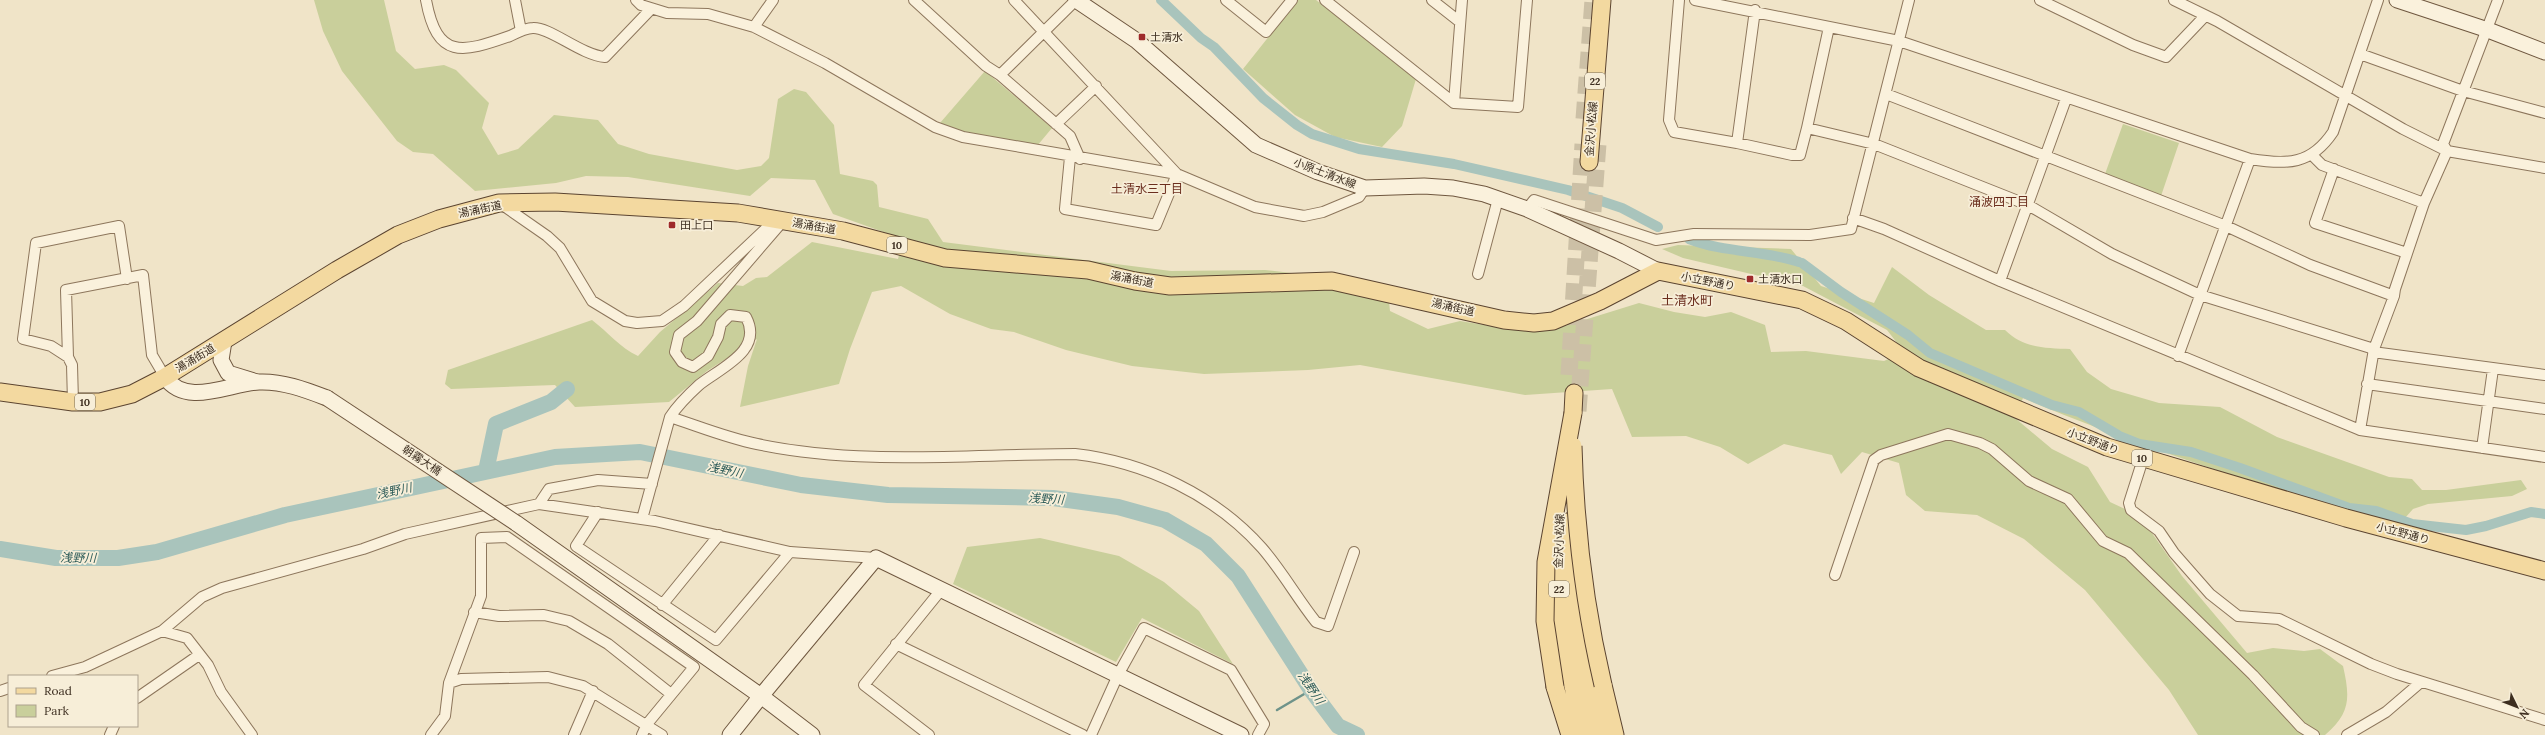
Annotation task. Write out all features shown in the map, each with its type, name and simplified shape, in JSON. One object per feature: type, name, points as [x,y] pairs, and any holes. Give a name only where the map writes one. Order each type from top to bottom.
[{"type":"main road","name":"金沢小松線","points":[[1589,162],[1602,0]]},
{"type":"main road","name":"湯涌街道","points":[[0,392],[73,402],[100,402],[132,394],[165,377],[337,270],[398,235],[439,219],[499,203],[555,202],[730,212],[843,231],[945,258],[1088,270],[1134,282],[1170,286],[1332,281],[1504,320],[1534,323],[1553,321],[1600,301],[1658,271]]},
{"type":"main road","name":"小立野通り","points":[[1658,271],[1802,300],[1846,321],[1919,368],[2081,438],[2143,459],[2346,518],[2545,571]]},
{"type":"main road","name":"22","points":[[1574,393],[1573,413],[1580,546],[1589,611],[1603,685],[1615,735]]},
{"type":"main road","name":"22","points":[[1570,735],[1555,687],[1545,621],[1545,575],[1549,536],[1573,413]]},
{"type":"main road","name":"金沢小松線","points":[[1585,735],[1571,679],[1560,604],[1558,546],[1571,442],[1571,545],[1575,613],[1580,648],[1600,735]]},
{"type":"street","points":[[426,0],[432,27],[449,45],[458,49],[473,48],[533,28],[544,31],[595,56],[606,58],[651,9]]},
{"type":"street","points":[[516,0],[521,32]]},
{"type":"street","points":[[636,0],[641,5],[667,13],[708,14],[754,27],[825,63],[936,127],[963,137],[1075,158],[1177,174],[1254,207],[1304,216],[1323,212],[1359,197],[1365,188]]},
{"type":"street","points":[[754,27],[773,0]]},
{"type":"street","points":[[914,0],[986,66],[1000,75],[1070,136],[1075,158],[1065,209],[1156,225],[1177,174]]},
{"type":"street","points":[[1014,0],[1044,30],[1177,174]]},
{"type":"street","points":[[1000,75],[1076,0]]},
{"type":"street","name":"小原土清水線","points":[[1076,0],[1136,41],[1256,145],[1318,172],[1365,188],[1424,186],[1453,188],[1484,194],[1527,209],[1619,251],[1658,271]]},
{"type":"street","points":[[1226,0],[1266,32],[1292,0]]},
{"type":"street","points":[[1325,0],[1454,103],[1518,107],[1527,0]]},
{"type":"street","points":[[1432,0],[1460,22]]},
{"type":"street","points":[[1454,103],[1462,0]]},
{"type":"street","points":[[1679,0],[1669,120],[1674,132],[1737,142],[1800,155],[1829,27]]},
{"type":"street","points":[[1695,0],[1755,10],[1899,41],[2066,99],[2250,159],[2277,163],[2292,162],[2312,155],[2327,142],[2333,132],[2346,96],[2378,0]]},
{"type":"street","points":[[1527,209],[1534,200],[1656,240],[1694,234],[1810,235],[1851,229],[1874,144],[1909,0]]},
{"type":"street","points":[[2040,0],[2133,45],[2166,57],[2205,16]]},
{"type":"street","points":[[2174,0],[2205,16],[2403,129],[2447,150],[2545,168]]},
{"type":"street","points":[[2397,0],[2488,30],[2545,52]]},
{"type":"street","points":[[2447,150],[2444,144],[2498,0]]},
{"type":"street","points":[[1737,142],[1755,10]]},
{"type":"street","points":[[2360,54],[2463,91],[2545,113]]},
{"type":"street","points":[[1056,124],[1096,86]]},
{"type":"street","points":[[1886,94],[2226,226],[2310,265],[2394,296]]},
{"type":"street","points":[[2000,281],[2066,99]]},
{"type":"street","points":[[1807,128],[1874,144],[2028,206],[2112,254],[2200,295],[2373,350],[2493,369],[2545,375]]},
{"type":"street","points":[[2360,430],[2373,350],[2394,296],[2424,203],[2447,150]]},
{"type":"street","points":[[2312,155],[2322,165],[2424,203]]},
{"type":"street","points":[[2178,356],[2250,159]]},
{"type":"street","points":[[2334,169],[2315,223],[2407,253]]},
{"type":"street","points":[[1478,274],[1498,199]]},
{"type":"street","points":[[499,203],[547,236],[560,248],[592,301],[625,320],[637,323],[662,321],[684,306],[779,220]]},
{"type":"street","points":[[1853,218],[1884,229],[2000,281],[2178,356],[2360,430],[2545,457]]},
{"type":"street","points":[[642,519],[668,422],[679,404],[700,385],[731,364],[742,352],[750,338],[750,325],[746,317],[730,315],[721,324],[718,337],[708,356],[693,367],[682,362],[674,352],[679,335],[698,321],[779,220]]},
{"type":"street","points":[[68,357],[51,346],[23,339],[36,243],[119,226],[127,279]]},
{"type":"street","points":[[73,402],[72,365],[68,357],[66,290],[144,275],[152,355],[171,386],[184,391],[232,388],[259,382]]},
{"type":"street","points":[[224,341],[221,360],[228,373],[259,382]]},
{"type":"street","points":[[2482,448],[2493,369]]},
{"type":"street","name":"朝霧大橋","points":[[259,382],[298,386],[327,398],[516,523],[761,696],[812,735]]},
{"type":"street","points":[[2367,384],[2545,409]]},
{"type":"street","points":[[668,422],[756,444],[814,453],[872,457],[1075,454],[1101,457],[1144,469],[1175,483],[1230,516],[1262,547],[1316,622],[1328,626],[1354,552]]},
{"type":"street","points":[[1835,575],[1874,460],[1881,455],[1948,434],[1980,443],[1992,450],[2029,481],[2068,499],[2103,541],[2128,552],[2253,675],[2301,727],[2314,735]]},
{"type":"street","points":[[2143,459],[2130,503],[2131,510],[2159,531],[2174,553],[2210,594],[2238,616],[2279,619],[2371,664],[2421,682],[2545,720]]},
{"type":"street","points":[[540,504],[549,489],[598,480],[652,482]]},
{"type":"street","points":[[56,675],[85,667],[162,632],[202,597],[222,588],[363,549],[406,534],[540,504],[642,519],[790,552],[876,558],[1241,735]]},
{"type":"street","points":[[598,512],[576,546],[716,640],[790,552]]},
{"type":"street","points":[[662,605],[719,535]]},
{"type":"street","points":[[431,735],[444,716],[449,683],[481,596],[481,538],[507,536],[694,667],[647,724],[642,735]]},
{"type":"street","points":[[730,735],[876,558]]},
{"type":"street","points":[[928,735],[864,685],[941,590]]},
{"type":"street","points":[[474,612],[499,616],[544,615],[569,621],[608,644],[671,694]]},
{"type":"street","points":[[1091,735],[1118,676],[1144,628],[1231,670],[1264,724],[1258,735]]},
{"type":"street","points":[[162,632],[187,638],[252,735]]},
{"type":"street","points":[[896,644],[1082,735]]},
{"type":"street","points":[[138,697],[199,655]]},
{"type":"street","points":[[449,683],[461,679],[548,677],[583,686],[593,691],[647,724],[662,735]]},
{"type":"street","points":[[2347,735],[2386,712],[2421,682]]},
{"type":"street","points":[[574,735],[593,691]]},
{"type":"green space","points":[[314,0],[384,0],[396,51],[415,69],[444,65],[456,70],[489,103],[482,128],[498,155],[518,149],[554,115],[598,120],[618,144],[649,154],[737,170],[761,166],[769,158],[778,99],[794,89],[806,92],[834,125],[840,174],[873,181],[877,185],[879,207],[928,219],[943,242],[1171,271],[1265,270],[1387,284],[1390,311],[1428,329],[1460,321],[1522,331],[1552,330],[1639,303],[1674,312],[1705,317],[1731,312],[1765,325],[1771,352],[1806,351],[1884,361],[1904,352],[1887,330],[1803,286],[1683,258],[1662,249],[1678,245],[1791,249],[1821,286],[1874,303],[1892,267],[1929,295],[1986,330],[2005,330],[2019,340],[2035,346],[2070,349],[2087,372],[2111,389],[2159,403],[2220,407],[2277,437],[2389,477],[2412,479],[2422,490],[2446,490],[2521,480],[2527,489],[2512,496],[2428,504],[2413,509],[2397,527],[2255,483],[2161,451],[2115,435],[2023,398],[2015,418],[2052,449],[2088,467],[2110,502],[2140,516],[2182,576],[2247,653],[2273,648],[2304,651],[2320,649],[2343,666],[2347,687],[2344,712],[2334,727],[2325,735],[2198,735],[2169,690],[2085,590],[2024,539],[1977,515],[1925,511],[1906,495],[1899,463],[1862,452],[1841,474],[1832,455],[1784,444],[1748,464],[1720,447],[1686,436],[1632,437],[1612,389],[1525,395],[1360,365],[1308,370],[1204,374],[1132,366],[1066,350],[1014,332],[991,329],[950,314],[901,286],[872,292],[850,349],[839,384],[740,407],[748,366],[757,339],[707,371],[669,402],[575,407],[555,385],[451,389],[445,384],[448,370],[592,320],[620,344],[638,356],[660,332],[718,283],[743,286],[756,278],[767,277],[812,242],[898,259],[903,239],[833,214],[815,180],[771,178],[750,196],[628,177],[586,176],[556,183],[475,191],[433,154],[413,152],[397,141],[342,71],[323,31]]},
{"type":"green space","points":[[1298,0],[1316,0],[1416,79],[1402,126],[1382,147],[1335,137],[1295,115],[1243,69]]},
{"type":"green space","points":[[985,71],[1052,128],[1037,146],[962,131],[940,123]]},
{"type":"green space","points":[[2123,124],[2179,143],[2161,196],[2105,174]]},
{"type":"green space","points":[[1040,538],[1119,556],[1164,582],[1199,611],[1233,664],[1142,618],[1116,662],[953,584],[967,547]]},
{"type":"waterway","points":[[1161,0],[1201,38],[1214,47],[1263,98],[1297,125],[1312,134],[1359,149],[1454,164],[1568,190],[1622,208],[1658,227]]},
{"type":"waterway","points":[[1689,239],[1716,247],[1772,255],[1799,262]]},
{"type":"waterway","points":[[1802,263],[1841,292],[1908,335],[1930,353],[2052,405],[2079,412],[2118,435]]},
{"type":"waterway","points":[[486,471],[496,424],[551,402],[567,389]]},
{"type":"waterway","points":[[2119,436],[2139,444],[2191,452],[2240,468],[2349,508],[2376,511],[2412,524],[2466,530],[2486,526],[2531,512],[2545,514]]},
{"type":"waterway","name":"浅野川","points":[[0,549],[56,558],[118,558],[157,552],[285,515],[555,457],[640,452],[801,485],[888,495],[1053,498],[1118,507],[1165,520],[1206,544],[1238,576],[1311,690],[1338,726],[1357,735]]},
{"type":"waterway","points":[[1277,710],[1311,690]]},
{"type":"tunnel","points":[[1584,119],[1593,0]]},
{"type":"tunnel","points":[[1569,375],[1583,144]]},
{"type":"tunnel","points":[[1578,411],[1598,144]]},
{"type":"place","name":"土清水","points":[[1142,37]]},
{"type":"place","name":"田上口","points":[[672,225]]},
{"type":"place","name":"土清水口","points":[[1750,279]]},
{"type":"district","name":"土清水三丁目","points":[[1147,189]]},
{"type":"district","name":"涌波四丁目","points":[[1999,202]]},
{"type":"district","name":"土清水町","points":[[1687,300]]}]
